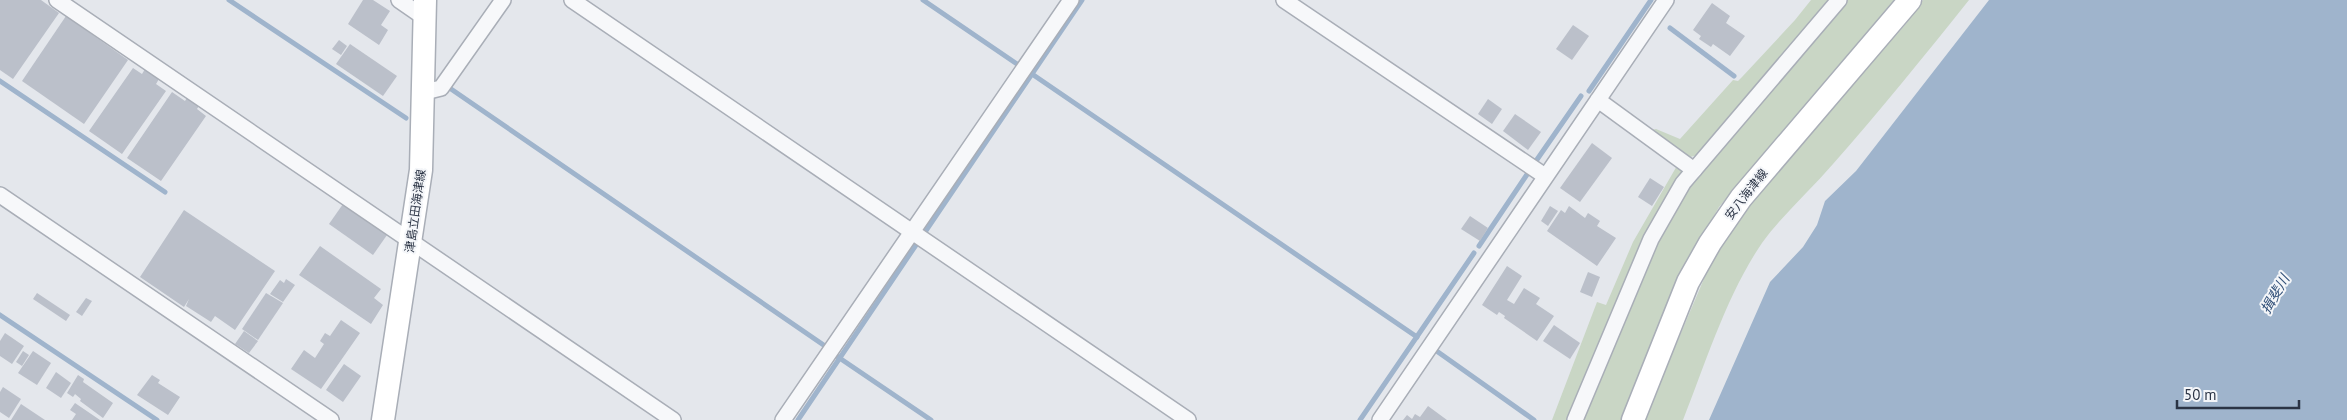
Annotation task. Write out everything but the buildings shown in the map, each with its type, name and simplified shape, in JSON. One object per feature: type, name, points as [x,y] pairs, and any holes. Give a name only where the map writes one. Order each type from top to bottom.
[{"type":"main road","name":"安八海津線","points":[[1633,420],[1688,282],[1710,243],[1741,198],[1910,0]]},
{"type":"main road","name":"津島立田海津線","points":[[383,420],[412,242],[421,170],[425,92],[425,9]]},
{"type":"street","points":[[57,0],[673,420]]},
{"type":"street","points":[[399,0],[425,9]]},
{"type":"street","points":[[425,92],[441,88],[503,0]]},
{"type":"street","points":[[572,0],[1188,420]]},
{"type":"street","points":[[783,420],[1071,0]]},
{"type":"street","points":[[1284,0],[1545,176]]},
{"type":"street","points":[[1380,420],[1666,0]]},
{"type":"street","points":[[1575,420],[1650,239],[1683,183],[1839,0]]},
{"type":"street","points":[[1598,100],[1694,170]]},
{"type":"street","points":[[0,195],[331,420]]},
{"type":"green space","points":[[1811,0],[1830,0],[1698,155],[1686,158],[1648,131],[1656,129],[1680,139],[1733,80],[1738,81],[1742,77]]},
{"type":"green space","points":[[1844,0],[1895,0],[1719,207],[1691,257],[1621,420],[1580,420],[1653,244],[1682,192]]},
{"type":"green space","points":[[1923,0],[1969,0],[1868,124],[1762,243],[1738,284],[1728,306],[1683,420],[1644,420],[1706,274],[1732,227],[1758,189],[1904,26]]},
{"type":"green space","points":[[1678,164],[1685,171],[1570,420],[1552,420],[1597,302],[1606,305],[1633,242]]},
{"type":"water","name":"揖斐川","points":[[1989,0],[2347,0],[2347,420],[1709,420],[1770,282],[1803,247],[1817,225],[1825,201],[1856,171]]},
{"type":"waterway","points":[[229,0],[406,118]]},
{"type":"waterway","points":[[923,0],[1017,64]]},
{"type":"waterway","points":[[925,232],[1082,0]]},
{"type":"waterway","points":[[1589,91],[1651,0]]},
{"type":"waterway","points":[[1670,28],[1734,76]]},
{"type":"waterway","points":[[1032,74],[1417,337]]},
{"type":"waterway","points":[[0,81],[165,192]]},
{"type":"waterway","points":[[451,89],[825,346]]},
{"type":"waterway","points":[[1536,161],[1581,96]]},
{"type":"waterway","points":[[1479,246],[1528,173]]},
{"type":"waterway","points":[[798,420],[918,242]]},
{"type":"waterway","points":[[1360,420],[1474,253]]},
{"type":"waterway","points":[[0,315],[157,420]]},
{"type":"waterway","points":[[1438,352],[1534,420]]},
{"type":"waterway","points":[[838,357],[931,420]]}]
